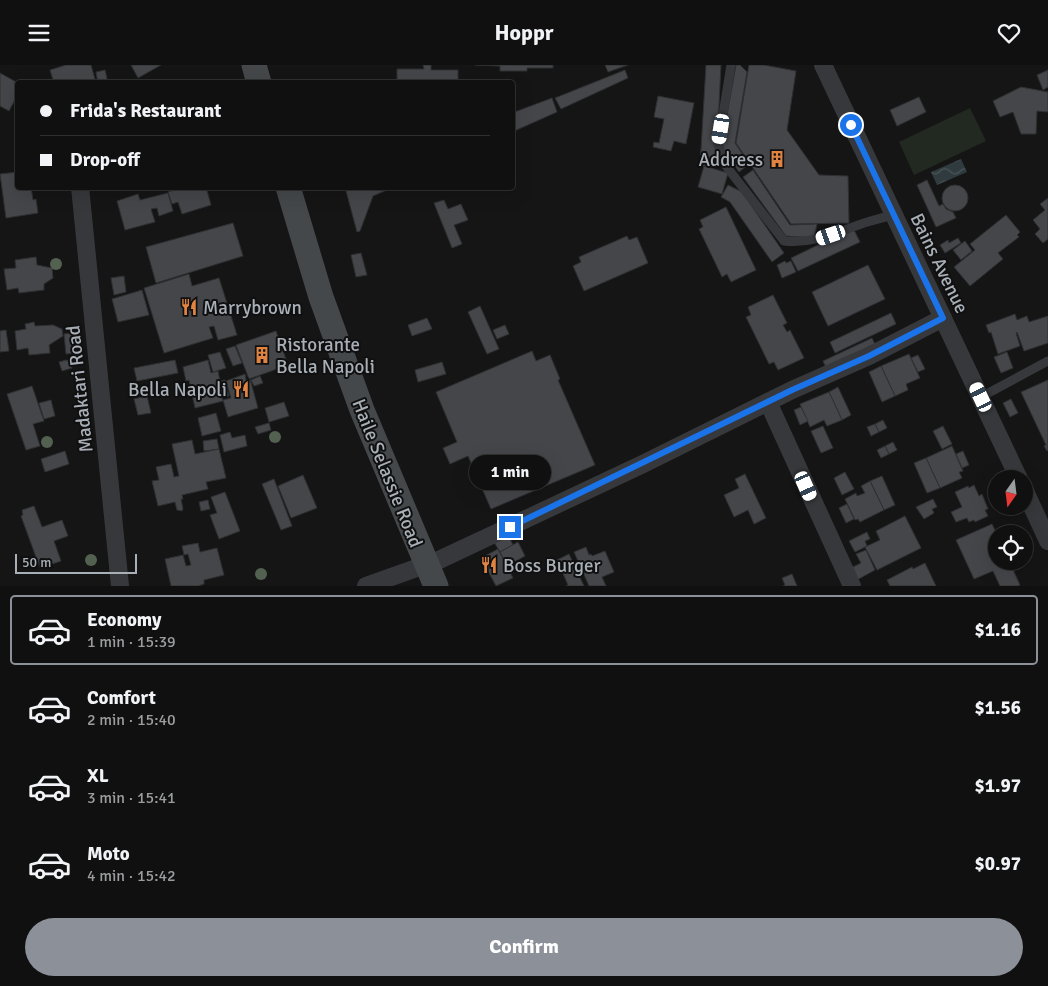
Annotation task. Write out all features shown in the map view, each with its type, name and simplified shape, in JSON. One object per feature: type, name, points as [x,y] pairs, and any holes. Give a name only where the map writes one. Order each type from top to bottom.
[{"type":"street","points":[[254,65],[258,80]]},
{"type":"street","name":"Bains Avenue","points":[[823,65],[1015,470]]},
{"type":"street","name":"Madaktari Road","points":[[80,190],[120,586]]},
{"type":"street","name":"Haile Selassie Road","points":[[289,190],[321,297],[358,401],[431,576]]},
{"type":"street","points":[[366,586],[431,576],[630,470],[768,402],[869,356],[943,318]]},
{"type":"street","points":[[768,402],[852,586]]},
{"type":"street","points":[[1033,508],[1048,541]]},
{"type":"lane","points":[[731,65],[718,145],[726,165],[784,241],[814,241],[894,215]]},
{"type":"lane","points":[[981,397],[1048,361]]},
{"type":"shaded area","points":[[970,108],[986,141],[914,175],[899,142]]},
{"type":"water","points":[[961,159],[967,172],[937,185],[931,172]]},
{"type":"building","points":[[66,65],[91,65],[95,80],[53,80],[50,70]]},
{"type":"building","points":[[131,65],[161,65],[138,78]]},
{"type":"building","points":[[423,65],[431,65],[431,70],[458,70],[458,80],[397,80],[397,69],[424,69]]},
{"type":"building","points":[[475,65],[553,65],[553,68],[527,68],[527,71],[500,71],[500,66]]},
{"type":"building","points":[[605,65],[628,65],[608,72]]},
{"type":"building","points":[[706,65],[721,65],[716,166],[700,166]]},
{"type":"building","points":[[736,65],[740,65],[747,72],[735,143],[749,164],[739,172],[724,150],[722,142]]},
{"type":"building","name":"Address","points":[[749,65],[764,65],[796,71],[787,130],[819,175],[848,176],[849,223],[791,224],[736,143]]},
{"type":"building","points":[[105,70],[107,80],[97,80],[96,72]]},
{"type":"building","points":[[625,70],[628,78],[561,109],[555,98]]},
{"type":"building","points":[[1048,70],[1048,87],[1043,90],[1037,75]]},
{"type":"building","points":[[0,73],[15,81],[15,100],[9,111],[0,106]]},
{"type":"building","points":[[1021,87],[1048,92],[1048,112],[1037,111],[1036,134],[1021,134],[1013,112],[1000,117],[993,101]]},
{"type":"building","points":[[658,96],[694,103],[686,144],[674,141],[671,151],[653,147],[654,142],[659,143],[664,119],[654,117]]},
{"type":"building","points":[[919,97],[926,112],[897,126],[890,110]]},
{"type":"building","points":[[552,98],[557,112],[515,131],[515,112]]},
{"type":"building","points":[[704,166],[728,173],[722,194],[698,187]]},
{"type":"building","points":[[753,170],[790,225],[817,224],[814,238],[786,236],[743,177]]},
{"type":"building","points":[[15,172],[15,190],[31,190],[33,200],[36,199],[38,213],[6,218],[0,174]]},
{"type":"building","points":[[927,180],[939,206],[943,204],[946,209],[953,212],[956,218],[936,227],[917,185]]},
{"type":"building","points":[[728,185],[742,192],[784,253],[772,262],[730,202],[721,197]]},
{"type":"building","points":[[955,185],[964,189],[968,198],[964,207],[955,211],[946,207],[942,198],[946,189]]},
{"type":"building","points":[[174,190],[207,190],[211,205],[182,214],[178,202],[172,204],[168,192]]},
{"type":"building","points":[[346,190],[387,190],[373,196],[360,231],[357,232]]},
{"type":"building","points":[[168,193],[173,211],[159,216],[157,208],[151,209],[155,222],[125,230],[117,201],[138,194],[140,200]]},
{"type":"building","points":[[1048,198],[1048,239],[1043,243],[1035,234],[1040,229],[1033,220],[1045,210],[1040,204]]},
{"type":"building","points":[[444,200],[448,209],[461,204],[468,220],[454,225],[462,244],[452,248],[434,203]]},
{"type":"building","points":[[726,207],[756,270],[731,282],[727,274],[722,277],[699,229],[703,227],[700,220]]},
{"type":"building","points":[[1006,215],[1020,232],[1017,235],[1019,237],[998,253],[1003,259],[970,286],[954,267],[975,250],[970,244]]},
{"type":"building","points":[[233,223],[243,256],[156,283],[146,247]]},
{"type":"building","points":[[853,228],[860,242],[798,271],[791,258]]},
{"type":"building","points":[[627,236],[629,240],[637,237],[648,263],[584,291],[573,266],[581,262],[579,257]]},
{"type":"building","points":[[958,238],[961,243],[945,253],[940,245],[948,240],[949,243]]},
{"type":"building","points":[[965,241],[972,251],[961,260],[953,250]]},
{"type":"building","points":[[361,253],[367,275],[356,277],[351,255]]},
{"type":"building","points":[[36,257],[37,265],[52,268],[53,278],[44,284],[44,290],[19,293],[18,288],[7,290],[4,269],[16,268],[15,260]]},
{"type":"building","points":[[785,261],[786,263],[791,261],[796,272],[782,278],[777,265]]},
{"type":"building","points":[[868,265],[885,299],[828,326],[812,292]]},
{"type":"building","name":"Marrybrown","points":[[189,274],[192,286],[219,278],[237,335],[218,340],[214,326],[209,327],[213,338],[164,353],[144,288]]},
{"type":"building","points":[[124,276],[126,292],[114,295],[111,278]]},
{"type":"building","points":[[142,290],[149,315],[118,322],[112,299]]},
{"type":"building","points":[[773,295],[787,323],[783,325],[787,332],[790,330],[804,358],[778,370],[774,362],[769,364],[746,317],[751,315],[748,307]]},
{"type":"building","points":[[480,306],[499,349],[487,354],[468,312]]},
{"type":"building","points":[[891,313],[896,324],[835,353],[830,342]]},
{"type":"building","points":[[1015,314],[1017,320],[1027,316],[1029,322],[1048,316],[1048,343],[1024,351],[1017,332],[1020,346],[998,354],[991,332],[989,333],[986,325]]},
{"type":"building","points":[[427,318],[432,329],[412,336],[408,325]]},
{"type":"building","points":[[34,322],[35,326],[53,325],[62,329],[63,336],[49,345],[50,353],[29,355],[28,348],[17,350],[15,331],[26,329],[25,324]]},
{"type":"building","points":[[505,325],[509,334],[497,339],[493,330]]},
{"type":"building","points":[[6,330],[9,351],[0,352],[0,331]]},
{"type":"building","name":"Ristorante Bella Napoli","points":[[276,331],[288,365],[249,379],[236,345]]},
{"type":"building","points":[[73,333],[76,353],[66,354],[64,334]]},
{"type":"building","points":[[872,338],[877,349],[828,372],[823,361]]},
{"type":"building","points":[[235,346],[242,363],[233,366],[226,349]]},
{"type":"building","points":[[532,351],[536,361],[550,355],[560,379],[558,380],[595,465],[491,509],[468,456],[450,464],[443,448],[457,442],[436,392]]},
{"type":"building","points":[[220,352],[226,368],[213,372],[208,355]]},
{"type":"building","points":[[1007,352],[1013,368],[1001,373],[994,357]]},
{"type":"building","points":[[909,354],[920,378],[906,384],[908,390],[895,396],[881,366]]},
{"type":"building","points":[[918,355],[925,369],[918,372],[911,358]]},
{"type":"building","points":[[175,360],[178,373],[137,381],[134,368]]},
{"type":"building","points":[[208,360],[211,373],[218,371],[220,381],[225,380],[229,396],[222,398],[223,401],[195,408],[189,380],[186,381],[183,367]]},
{"type":"building","points":[[69,361],[72,368],[62,371],[59,362]]},
{"type":"building","points":[[442,362],[446,374],[418,382],[415,370]]},
{"type":"building","points":[[881,366],[895,396],[882,402],[869,372]]},
{"type":"building","name":"Bella Napoli","points":[[245,374],[246,380],[250,379],[258,408],[228,417],[223,400],[231,398],[226,381]]},
{"type":"building","points":[[260,376],[263,383],[254,386],[251,380]]},
{"type":"building","points":[[1048,380],[1047,451],[1044,446],[1046,445],[1021,392]]},
{"type":"building","points":[[32,386],[44,421],[33,424],[40,446],[26,450],[7,394]]},
{"type":"building","points":[[838,387],[851,415],[842,420],[829,392]]},
{"type":"building","points":[[829,392],[842,420],[827,426],[824,420],[810,427],[800,404]]},
{"type":"building","points":[[147,396],[151,413],[138,415],[134,399]]},
{"type":"building","points":[[1011,399],[1018,413],[1010,417],[1003,403]]},
{"type":"building","points":[[51,400],[55,416],[44,419],[39,403]]},
{"type":"building","points":[[284,402],[289,416],[269,422],[265,408]]},
{"type":"building","points":[[801,407],[808,421],[800,425],[794,410]]},
{"type":"building","points":[[216,413],[221,431],[202,436],[198,418]]},
{"type":"building","points":[[883,420],[887,428],[879,432],[875,424]]},
{"type":"building","points":[[269,423],[271,430],[258,434],[255,427]]},
{"type":"building","points":[[875,424],[879,432],[871,436],[867,427]]},
{"type":"building","points":[[823,426],[833,448],[821,453],[811,431]]},
{"type":"building","points":[[943,426],[952,444],[942,449],[933,431]]},
{"type":"building","points":[[230,432],[232,438],[245,435],[247,446],[224,452],[220,435]]},
{"type":"building","points":[[217,439],[219,449],[204,451],[203,441]]},
{"type":"building","points":[[192,440],[195,454],[219,449],[226,478],[206,482],[208,489],[182,495],[182,511],[177,510],[175,502],[158,506],[152,481],[159,480],[156,467],[171,464],[174,477],[179,476],[172,444]]},
{"type":"building","points":[[893,442],[897,450],[889,454],[885,446]]},
{"type":"building","points":[[885,446],[889,454],[881,458],[877,450]]},
{"type":"building","points":[[952,446],[963,471],[959,472],[962,478],[940,488],[926,458]]},
{"type":"building","points":[[65,451],[69,464],[45,472],[41,459]]},
{"type":"building","points":[[963,451],[969,465],[962,468],[956,454]]},
{"type":"building","points":[[926,458],[940,488],[927,493],[914,463]]},
{"type":"building","points":[[845,472],[854,489],[842,495],[834,478]]},
{"type":"building","points":[[745,474],[766,518],[754,524],[748,510],[734,517],[724,495],[739,488],[735,479]]},
{"type":"building","points":[[303,475],[317,508],[291,518],[278,486]]},
{"type":"building","points":[[882,476],[895,505],[884,510],[870,481]]},
{"type":"building","points":[[274,479],[292,526],[281,530],[262,484]]},
{"type":"building","points":[[870,481],[884,510],[860,522],[858,519],[855,520],[845,499],[856,493],[857,496],[865,493],[861,486]]},
{"type":"building","points":[[974,485],[979,496],[982,494],[988,509],[985,510],[988,516],[975,522],[974,520],[969,522],[967,518],[956,522],[951,512],[962,507],[955,492],[968,486],[969,488]]},
{"type":"building","points":[[225,492],[240,531],[219,539],[210,515],[217,513],[211,497]]},
{"type":"building","points":[[933,499],[937,507],[932,509],[934,513],[924,519],[916,507]]},
{"type":"building","points":[[208,500],[210,509],[201,511],[199,502]]},
{"type":"building","points":[[847,504],[854,519],[846,523],[839,508]]},
{"type":"building","points":[[34,506],[42,527],[62,520],[68,536],[54,541],[61,561],[40,568],[21,516],[23,515],[22,510]]},
{"type":"building","points":[[905,516],[921,548],[877,570],[865,547],[880,540],[876,531]]},
{"type":"building","points":[[988,526],[988,570],[1013,570],[1020,585],[1000,586],[993,571],[974,579],[956,540]]},
{"type":"building","points":[[867,532],[870,539],[865,541],[867,546],[855,552],[849,541]]},
{"type":"building","points":[[508,535],[513,545],[500,552],[494,542]]},
{"type":"building","points":[[518,542],[525,556],[507,566],[500,552]]},
{"type":"building","points":[[198,543],[200,552],[217,548],[224,575],[204,580],[204,584],[198,586],[171,586],[165,559],[183,555],[186,566],[191,565],[188,554],[184,555],[182,546]]},
{"type":"building","points":[[586,547],[589,555],[591,554],[592,556],[605,551],[614,572],[602,577],[606,586],[589,586],[574,552]]},
{"type":"building","points":[[498,549],[513,578],[496,586],[481,558]]},
{"type":"building","points":[[866,550],[875,570],[855,581],[849,569],[861,563],[856,554]]},
{"type":"building","points":[[569,554],[584,586],[566,586],[568,585],[557,560]]},
{"type":"building","points":[[925,563],[936,586],[890,586],[887,580],[912,567],[913,569]]},
{"type":"building","points":[[792,574],[797,586],[783,586],[785,585],[782,578]]},
{"type":"place","name":"Address","points":[[777,159]]},
{"type":"place","name":"Marrybrown","points":[[189,307]]},
{"type":"place","name":"Ristorante Bella Napoli","points":[[262,355]]},
{"type":"place","name":"Bella Napoli","points":[[241,389]]},
{"type":"place","name":"Boss Burger","points":[[489,565]]},
{"type":"route","points":[[510,527],[792,390],[869,356],[943,318],[851,125]]}]
